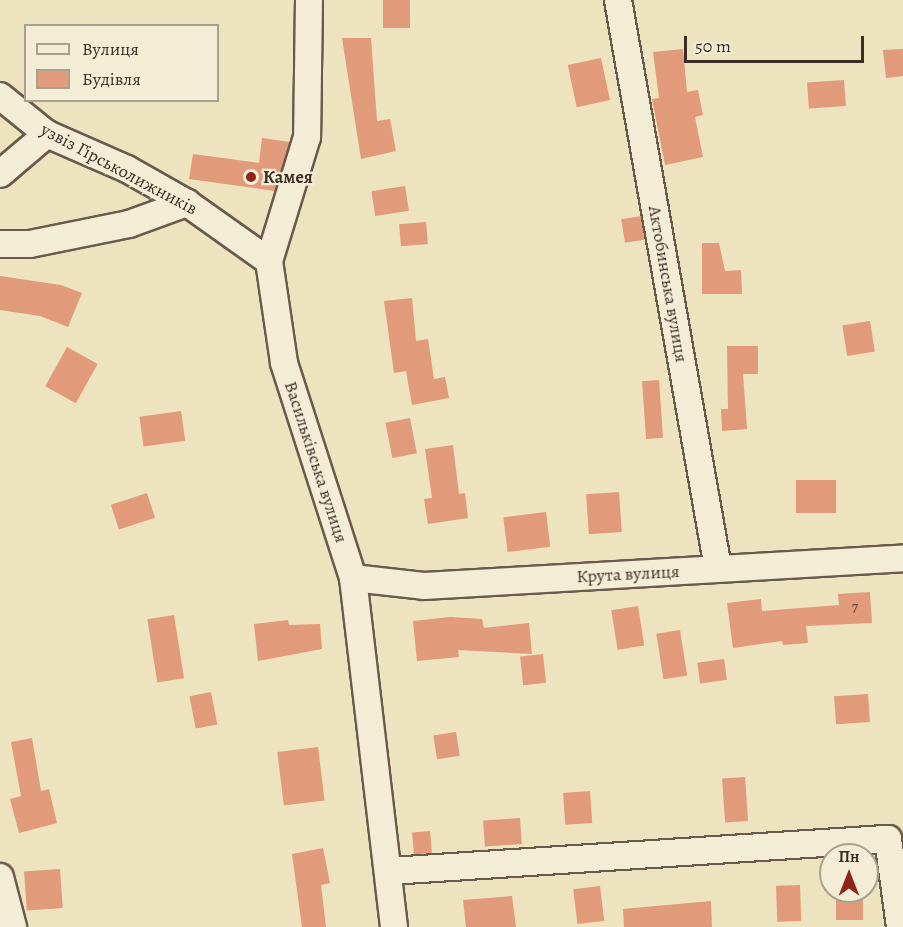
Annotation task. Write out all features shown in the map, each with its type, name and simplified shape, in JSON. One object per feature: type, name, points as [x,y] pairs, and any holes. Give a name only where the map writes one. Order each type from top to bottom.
[{"type":"street","name":"Васильківська вулиця","points":[[309,0],[307,137],[269,261],[284,363],[353,578],[390,871],[394,927]]},
{"type":"street","name":"Актобинська вулиця","points":[[618,0],[718,568]]},
{"type":"street","name":"узвіз Гірськолижників","points":[[0,96],[47,134],[127,169],[187,203],[269,261]]},
{"type":"street","points":[[0,174],[47,134]]},
{"type":"street","points":[[0,244],[30,244],[129,224],[187,203]]},
{"type":"street","name":"Крута вулиця","points":[[353,578],[424,586],[903,558]]},
{"type":"street","points":[[390,871],[888,839],[900,927]]},
{"type":"street","points":[[0,877],[12,927]]},
{"type":"building","points":[[383,0],[410,0],[410,28],[383,28]]},
{"type":"building","points":[[342,38],[371,38],[377,121],[390,119],[396,151],[361,159]]},
{"type":"building","points":[[683,49],[687,92],[698,90],[703,115],[695,117],[703,157],[665,165],[652,99],[659,98],[653,52]]},
{"type":"building","points":[[903,49],[903,76],[886,78],[883,50]]},
{"type":"building","points":[[601,58],[610,100],[577,107],[568,65]]},
{"type":"building","points":[[844,80],[846,106],[809,109],[807,83]]},
{"type":"building","points":[[262,138],[290,142],[275,191],[189,179],[193,154],[259,163]]},
{"type":"building","points":[[405,186],[409,211],[375,216],[371,191]]},
{"type":"building","points":[[641,216],[645,240],[625,243],[621,219]]},
{"type":"building","points":[[426,222],[428,244],[401,246],[399,224]]},
{"type":"building","points":[[702,243],[719,243],[725,271],[741,270],[742,294],[702,294]]},
{"type":"building","points":[[0,276],[61,285],[82,293],[68,327],[40,316],[0,310]]},
{"type":"building","points":[[412,298],[416,341],[428,339],[434,379],[445,377],[449,398],[412,405],[406,371],[394,373],[384,301]]},
{"type":"building","points":[[870,321],[875,352],[847,356],[842,325]]},
{"type":"building","points":[[727,346],[758,346],[758,374],[743,374],[747,429],[722,431],[721,409],[728,409]]},
{"type":"building","points":[[67,347],[98,364],[76,403],[45,386]]},
{"type":"building","points":[[659,380],[663,438],[646,439],[642,381]]},
{"type":"building","points":[[181,411],[185,441],[144,447],[139,417]]},
{"type":"building","points":[[410,418],[417,453],[392,458],[385,423]]},
{"type":"building","points":[[453,445],[459,494],[465,493],[468,518],[428,524],[424,499],[432,498],[425,449]]},
{"type":"building","points":[[796,480],[836,480],[836,513],[796,513]]},
{"type":"building","points":[[619,492],[622,532],[589,534],[586,494]]},
{"type":"building","points":[[147,493],[155,518],[119,529],[111,505]]},
{"type":"building","points":[[546,512],[550,547],[508,552],[503,517]]},
{"type":"building","points":[[870,592],[872,623],[806,626],[808,643],[783,645],[782,641],[733,648],[727,603],[761,599],[762,611],[839,605],[838,594]]},
{"type":"building","points":[[638,606],[644,646],[618,650],[611,610]]},
{"type":"building","points":[[174,615],[184,678],[157,682],[147,619]]},
{"type":"building","points":[[450,617],[482,619],[484,628],[529,623],[532,654],[458,650],[459,657],[417,661],[413,621]]},
{"type":"building","points":[[288,620],[289,625],[320,624],[322,649],[258,661],[254,624]]},
{"type":"building","points":[[680,630],[687,675],[663,679],[656,634]]},
{"type":"building","points":[[543,654],[546,683],[523,685],[520,656]]},
{"type":"building","points":[[724,659],[727,680],[700,684],[697,663]]},
{"type":"building","points":[[211,692],[217,724],[196,729],[189,696]]},
{"type":"building","points":[[868,694],[870,722],[836,724],[834,696]]},
{"type":"building","points":[[456,732],[460,756],[437,759],[433,736]]},
{"type":"building","points":[[32,738],[41,791],[49,789],[57,823],[19,833],[10,799],[21,796],[11,742]]},
{"type":"building","points":[[318,747],[325,801],[284,806],[277,752]]},
{"type":"building","points":[[745,777],[748,821],[725,822],[722,779]]},
{"type":"building","points":[[590,791],[592,823],[565,825],[563,793]]},
{"type":"building","points":[[520,818],[522,844],[485,847],[483,821]]},
{"type":"building","points":[[430,831],[432,853],[414,854],[412,833]]},
{"type":"building","points":[[323,848],[330,883],[321,885],[326,927],[302,927],[292,854]]},
{"type":"building","points":[[60,869],[63,908],[27,910],[24,872]]},
{"type":"building","points":[[800,885],[801,921],[777,922],[776,886]]},
{"type":"building","points":[[600,886],[604,921],[577,924],[573,889]]},
{"type":"building","points":[[512,896],[516,927],[466,927],[463,900]]},
{"type":"building","points":[[711,901],[712,927],[624,927],[623,909]]},
{"type":"building","points":[[836,903],[863,903],[863,920],[836,920]]},
{"type":"place","name":"Камея","points":[[251,177]]}]
